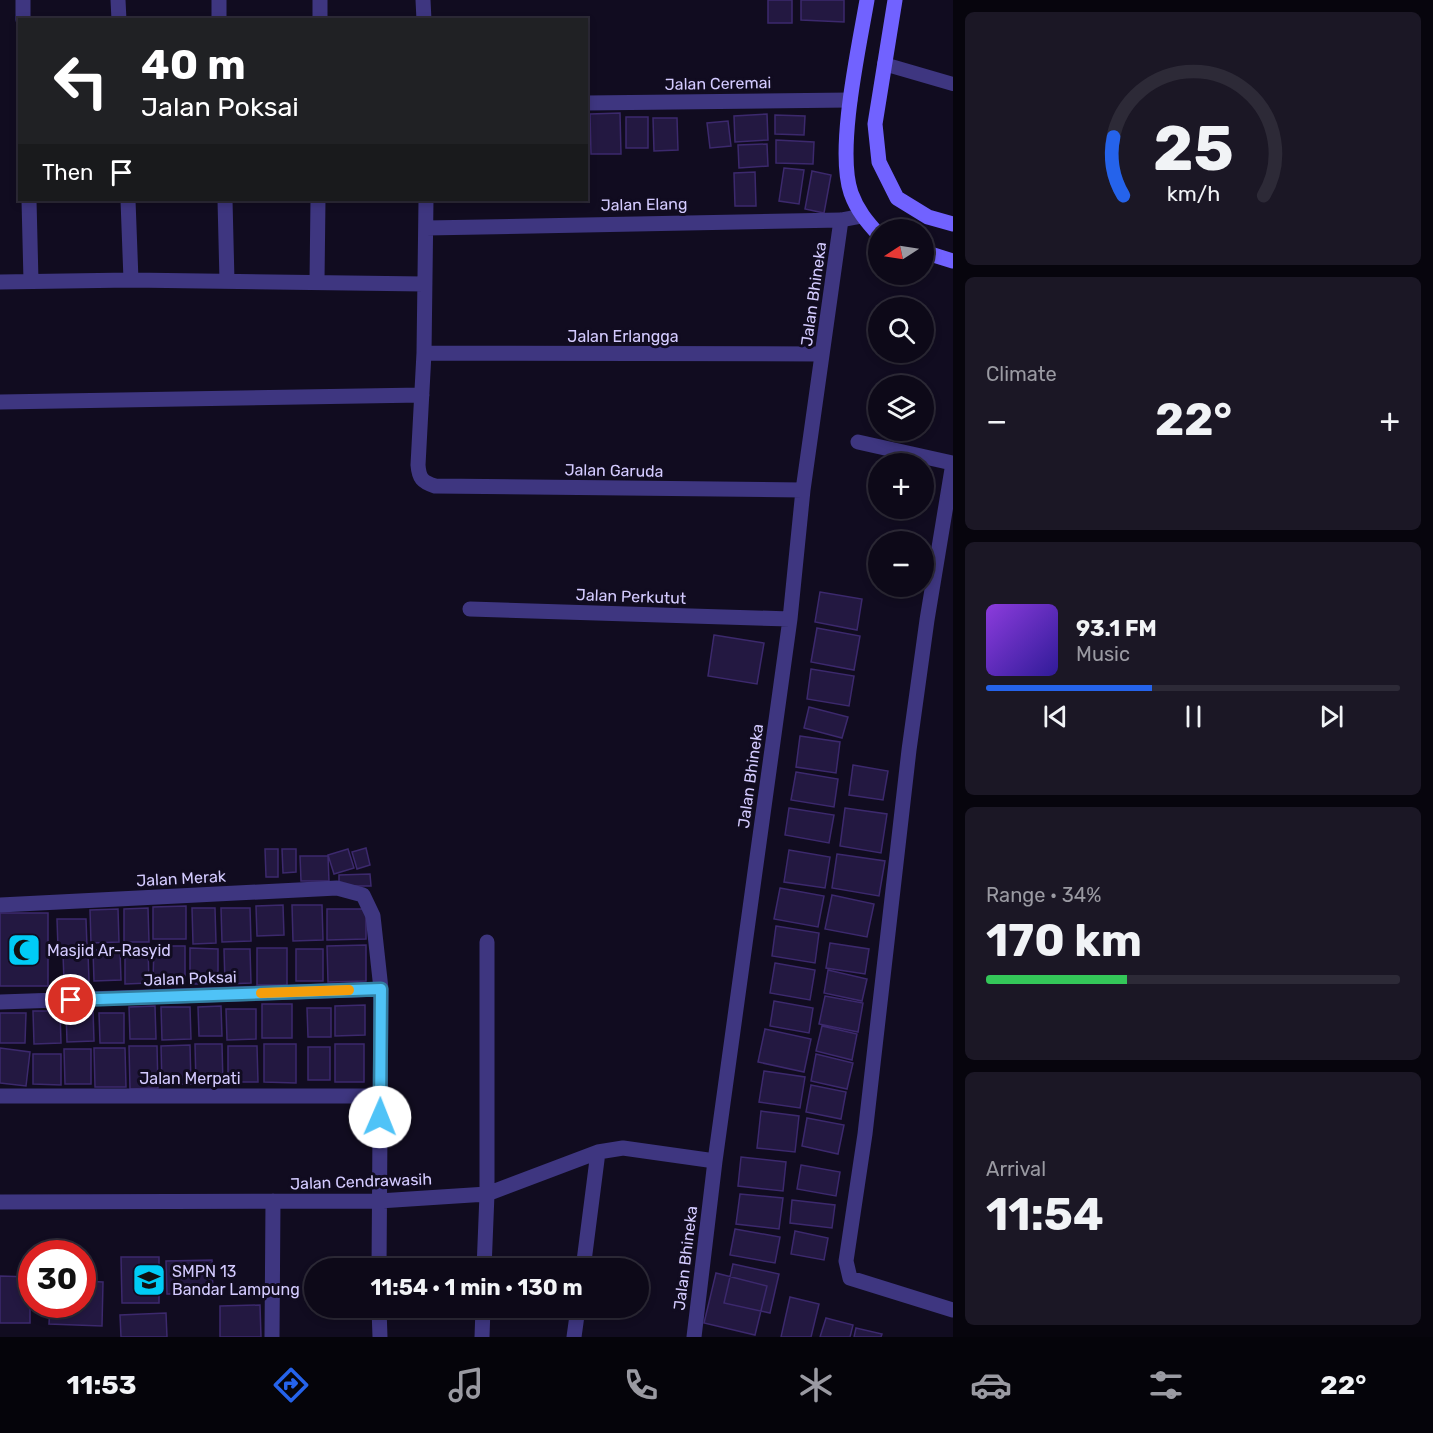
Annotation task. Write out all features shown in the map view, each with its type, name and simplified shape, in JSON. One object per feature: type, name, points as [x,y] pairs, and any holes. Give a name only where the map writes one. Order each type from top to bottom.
[{"type":"street","points":[[23,0],[23,18]]},
{"type":"street","points":[[118,0],[119,18]]},
{"type":"street","points":[[219,0],[219,18]]},
{"type":"street","points":[[320,0],[320,18]]},
{"type":"street","points":[[423,0],[424,18]]},
{"type":"street","points":[[867,0],[850,100],[846,172],[851,193],[862,216],[868,223]]},
{"type":"street","points":[[895,0],[875,124],[879,162],[897,198],[928,217],[953,224]]},
{"type":"street","name":"Jalan Ceremai","points":[[588,103],[850,100]]},
{"type":"street","points":[[28,201],[31,281]]},
{"type":"street","points":[[128,201],[131,280]]},
{"type":"street","points":[[225,201],[227,281]]},
{"type":"street","points":[[317,281],[318,201]]},
{"type":"street","points":[[0,402],[422,396],[426,201]]},
{"type":"street","name":"Jalan Elang","points":[[426,228],[841,220],[862,216]]},
{"type":"street","name":"Jalan Bhineka","points":[[694,1337],[715,1161],[790,619],[803,490],[841,220]]},
{"type":"street","points":[[934,255],[953,261]]},
{"type":"street","points":[[0,282],[131,280],[424,284]]},
{"type":"street","name":"Jalan Erlangga","points":[[424,353],[822,354]]},
{"type":"street","name":"Jalan Garuda","points":[[422,396],[419,476],[424,483],[435,486],[803,490]]},
{"type":"street","points":[[858,442],[952,463],[911,738],[864,1143],[846,1261],[850,1278],[953,1310]]},
{"type":"street","name":"Jalan Perkutut","points":[[470,609],[790,619]]},
{"type":"street","name":"Jalan Merak","points":[[0,905],[337,888],[363,895],[373,916],[381,989]]},
{"type":"street","points":[[484,1258],[487,1194],[487,942]]},
{"type":"street","points":[[380,1258],[381,989]]},
{"type":"street","name":"Jalan Poksai","points":[[0,1002],[381,989]]},
{"type":"street","name":"Jalan Merpati","points":[[0,1096],[380,1096]]},
{"type":"street","name":"Jalan Cendrawasih","points":[[0,1202],[379,1201],[487,1194],[598,1152],[623,1149],[715,1161]]},
{"type":"street","points":[[584,1258],[598,1152]]},
{"type":"street","points":[[272,1337],[273,1201]]},
{"type":"street","points":[[380,1318],[380,1337]]},
{"type":"street","points":[[482,1337],[483,1318]]},
{"type":"street","points":[[574,1337],[577,1318]]},
{"type":"lane","points":[[884,64],[953,84]]},
{"type":"building","points":[[768,0],[792,0],[792,23],[768,23]]},
{"type":"building","points":[[801,0],[844,0],[844,22],[801,20]]},
{"type":"building","points":[[620,113],[621,154],[591,154],[590,114]]},
{"type":"building","points":[[767,114],[768,140],[735,142],[734,116]]},
{"type":"building","points":[[775,115],[805,116],[804,135],[775,134]]},
{"type":"building","points":[[626,117],[648,117],[648,148],[626,148]]},
{"type":"building","points":[[653,118],[677,118],[678,150],[654,151]]},
{"type":"building","points":[[728,121],[731,146],[710,148],[707,123]]},
{"type":"building","points":[[776,140],[814,142],[813,164],[776,163]]},
{"type":"building","points":[[767,144],[768,166],[739,168],[738,145]]},
{"type":"building","points":[[784,168],[804,170],[799,204],[779,201]]},
{"type":"building","points":[[812,171],[831,175],[824,213],[805,209]]},
{"type":"building","points":[[755,172],[756,206],[735,206],[734,173]]},
{"type":"building","points":[[820,592],[862,599],[857,630],[815,622]]},
{"type":"building","points":[[817,628],[860,636],[854,670],[811,662]]},
{"type":"building","points":[[714,635],[764,643],[757,684],[708,676]]},
{"type":"building","points":[[811,669],[854,676],[849,706],[807,699]]},
{"type":"building","points":[[809,707],[848,717],[842,738],[804,728]]},
{"type":"building","points":[[800,736],[840,742],[836,773],[796,767]]},
{"type":"building","points":[[853,765],[888,771],[883,800],[849,795]]},
{"type":"building","points":[[796,772],[838,779],[834,807],[791,800]]},
{"type":"building","points":[[789,808],[834,815],[829,843],[785,835]]},
{"type":"building","points":[[845,808],[887,814],[881,853],[840,846]]},
{"type":"building","points":[[366,848],[370,865],[357,869],[352,852]]},
{"type":"building","points":[[265,849],[278,849],[278,877],[266,877]]},
{"type":"building","points":[[282,849],[296,849],[296,872],[283,873]]},
{"type":"building","points":[[348,849],[354,868],[334,874],[328,855]]},
{"type":"building","points":[[789,850],[830,857],[825,888],[784,882]]},
{"type":"building","points":[[837,854],[885,861],[879,896],[832,888]]},
{"type":"building","points":[[300,856],[328,856],[329,881],[301,881]]},
{"type":"building","points":[[370,874],[371,886],[339,886],[339,875]]},
{"type":"building","points":[[780,888],[824,896],[818,927],[774,919]]},
{"type":"building","points":[[832,895],[874,904],[867,937],[825,929]]},
{"type":"building","points":[[283,905],[284,935],[257,936],[256,906]]},
{"type":"building","points":[[292,905],[322,905],[323,940],[293,941]]},
{"type":"building","points":[[186,906],[186,939],[153,939],[153,907]]},
{"type":"building","points":[[148,908],[149,942],[124,942],[124,909]]},
{"type":"building","points":[[192,908],[215,908],[216,943],[193,944]]},
{"type":"building","points":[[221,908],[250,908],[251,941],[222,942]]},
{"type":"building","points":[[118,909],[119,942],[91,943],[90,910]]},
{"type":"building","points":[[327,909],[366,909],[366,939],[327,940]]},
{"type":"building","name":"Masjid Ar-Rasyid","points":[[0,913],[48,913],[48,986],[0,986]]},
{"type":"building","points":[[57,919],[86,919],[87,947],[58,948]]},
{"type":"building","points":[[776,926],[819,933],[815,963],[772,956]]},
{"type":"building","points":[[830,943],[869,949],[865,974],[826,968]]},
{"type":"building","points":[[366,945],[366,981],[328,982],[327,946]]},
{"type":"building","points":[[154,946],[185,946],[185,981],[153,981]]},
{"type":"building","points":[[148,947],[149,983],[125,984],[125,948]]},
{"type":"building","points":[[190,948],[218,949],[218,984],[190,984]]},
{"type":"building","points":[[257,948],[287,948],[287,985],[257,985]]},
{"type":"building","points":[[120,949],[121,980],[94,981],[93,950]]},
{"type":"building","points":[[224,949],[250,949],[251,983],[225,984]]},
{"type":"building","points":[[296,949],[323,949],[323,981],[296,981]]},
{"type":"building","points":[[88,953],[89,981],[64,981],[63,954]]},
{"type":"building","points":[[775,963],[815,970],[810,1000],[770,993]]},
{"type":"building","points":[[828,970],[867,979],[862,1001],[824,993]]},
{"type":"building","points":[[825,996],[863,1003],[858,1032],[819,1024]]},
{"type":"building","points":[[774,1001],[813,1008],[809,1033],[770,1026]]},
{"type":"building","points":[[262,1004],[292,1004],[292,1038],[262,1038]]},
{"type":"building","points":[[365,1005],[365,1035],[335,1036],[335,1006]]},
{"type":"building","points":[[155,1006],[156,1039],[130,1039],[129,1007]]},
{"type":"building","points":[[221,1006],[222,1036],[199,1036],[198,1007]]},
{"type":"building","points":[[161,1007],[190,1007],[191,1039],[162,1040]]},
{"type":"building","points":[[307,1008],[331,1008],[331,1037],[308,1037]]},
{"type":"building","points":[[93,1009],[94,1041],[67,1042],[66,1010]]},
{"type":"building","points":[[226,1009],[256,1009],[256,1039],[227,1040]]},
{"type":"building","points":[[33,1011],[60,1011],[61,1043],[34,1044]]},
{"type":"building","points":[[0,1013],[26,1013],[25,1043],[0,1043]]},
{"type":"building","points":[[99,1013],[124,1013],[124,1043],[100,1043]]},
{"type":"building","points":[[822,1026],[857,1034],[852,1060],[816,1051]]},
{"type":"building","points":[[765,1029],[811,1039],[804,1072],[758,1062]]},
{"type":"building","points":[[195,1044],[222,1044],[223,1085],[196,1085]]},
{"type":"building","points":[[264,1044],[296,1044],[296,1083],[264,1082]]},
{"type":"building","points":[[335,1044],[364,1044],[364,1082],[335,1082]]},
{"type":"building","points":[[190,1045],[191,1084],[162,1084],[161,1046]]},
{"type":"building","points":[[129,1046],[157,1046],[158,1088],[130,1089]]},
{"type":"building","points":[[228,1046],[257,1046],[258,1082],[228,1082]]},
{"type":"building","points":[[308,1047],[330,1047],[330,1080],[308,1080]]},
{"type":"building","points":[[0,1048],[30,1052],[26,1086],[0,1083]]},
{"type":"building","points":[[94,1048],[125,1048],[126,1087],[95,1087]]},
{"type":"building","points":[[64,1049],[91,1049],[91,1084],[65,1084]]},
{"type":"building","points":[[33,1054],[61,1054],[61,1085],[33,1084]]},
{"type":"building","points":[[816,1054],[853,1063],[847,1089],[811,1081]]},
{"type":"building","points":[[764,1071],[805,1077],[800,1108],[759,1102]]},
{"type":"building","points":[[811,1085],[846,1092],[841,1119],[806,1112]]},
{"type":"building","points":[[761,1111],[799,1116],[795,1152],[757,1148]]},
{"type":"building","points":[[807,1118],[844,1125],[838,1154],[802,1146]]},
{"type":"building","points":[[741,1157],[786,1162],[783,1191],[738,1186]]},
{"type":"building","points":[[801,1165],[840,1172],[836,1196],[797,1189]]},
{"type":"building","points":[[740,1194],[783,1198],[779,1229],[736,1224]]},
{"type":"building","points":[[792,1200],[835,1205],[832,1228],[790,1223]]},
{"type":"building","points":[[735,1229],[780,1237],[775,1263],[730,1255]]},
{"type":"building","points":[[795,1231],[828,1238],[824,1260],[791,1254]]},
{"type":"building","points":[[121,1257],[159,1257],[159,1303],[122,1303]]},
{"type":"building","points":[[212,1260],[213,1294],[167,1294],[166,1261]]},
{"type":"building","points":[[733,1264],[779,1274],[770,1313],[724,1303]]},
{"type":"building","points":[[716,1273],[767,1286],[755,1335],[704,1323]]},
{"type":"building","points":[[0,1276],[18,1277],[18,1318],[30,1318],[30,1323],[0,1323]]},
{"type":"building","points":[[96,1282],[103,1282],[102,1326],[49,1324],[49,1318],[96,1318]]},
{"type":"building","points":[[790,1297],[819,1304],[811,1337],[781,1337]]},
{"type":"building","points":[[260,1305],[261,1337],[220,1337],[220,1306]]},
{"type":"building","points":[[166,1313],[167,1337],[121,1337],[120,1315]]},
{"type":"building","points":[[826,1318],[853,1325],[850,1337],[820,1337]]},
{"type":"building","points":[[856,1328],[882,1334],[881,1337],[854,1337]]},
{"type":"slow traffic","points":[[261,993],[349,990]]},
{"type":"place","name":"Masjid Ar-Rasyid","points":[[24,950]]},
{"type":"place","name":"SMPN 13 Bandar Lampung","points":[[149,1280]]},
{"type":"route","points":[[71,1000],[381,989],[380,1117]]}]
